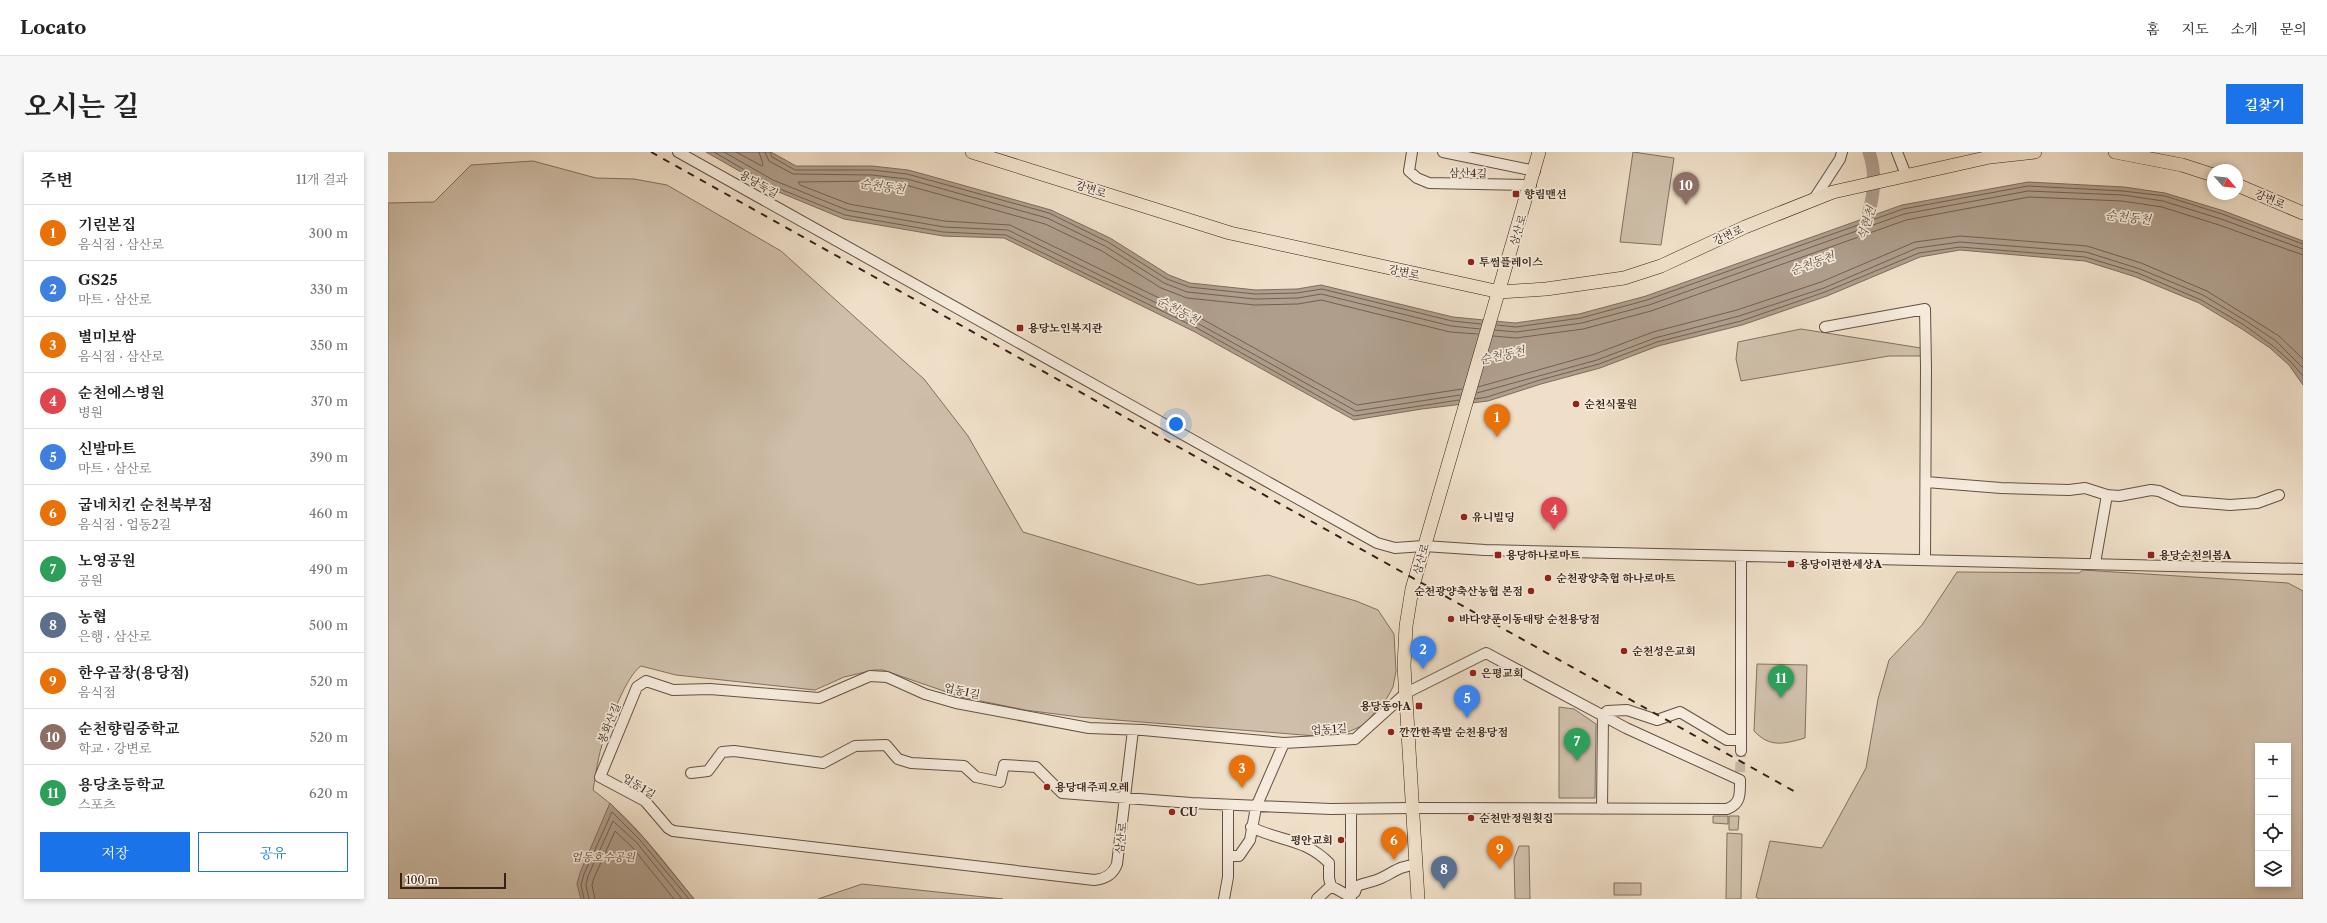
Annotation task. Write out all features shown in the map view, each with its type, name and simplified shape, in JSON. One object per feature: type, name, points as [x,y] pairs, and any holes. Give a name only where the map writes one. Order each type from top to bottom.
[{"type":"main road","name":"삼산로","points":[[1418,899],[1404,666],[1406,626],[1412,589],[1540,152]]},
{"type":"main road","points":[[1900,176],[1990,157],[2035,152]]},
{"type":"main road","points":[[2119,152],[2182,165],[2207,173]]},
{"type":"main road","name":"강변로","points":[[976,153],[1230,233],[1500,292],[1567,287],[1624,278],[1661,266],[1745,227],[1814,199],[1833,192],[1900,176]]},
{"type":"main road","name":"강변로","points":[[2243,187],[2302,212]]},
{"type":"street","name":"용당둑길","points":[[678,152],[807,226],[1377,543],[1395,548],[1424,546],[1485,550],[2095,563],[2303,570]]},
{"type":"street","name":"삼산4길","points":[[1412,152],[1409,171],[1417,178],[1436,184],[1531,185]]},
{"type":"street","points":[[1443,152],[1535,171]]},
{"type":"street","points":[[1814,199],[1836,165],[1842,152]]},
{"type":"street","points":[[1897,152],[1900,176]]},
{"type":"street","points":[[1825,327],[1925,309],[1925,560]]},
{"type":"street","points":[[1926,482],[2001,488],[2069,490],[2085,488],[2107,495],[2129,495],[2151,490],[2159,491],[2182,501],[2230,505],[2257,503],[2279,495]]},
{"type":"street","points":[[2095,563],[2107,495]]},
{"type":"street","points":[[1602,809],[1603,716],[1608,711],[1621,709],[1657,720],[1680,712],[1740,746],[1740,556]]},
{"type":"street","name":"업동1길","points":[[643,681],[649,681],[673,690],[710,689],[819,698],[870,676],[878,676],[895,680],[925,694],[956,702],[1089,728],[1133,730],[1284,743],[1355,739],[1406,693],[1486,652],[1603,716]]},
{"type":"street","name":"봉화산길","points":[[600,777],[637,687],[643,681]]},
{"type":"street","points":[[691,773],[708,771],[722,752],[734,750],[823,763],[855,746],[886,745],[898,759],[911,763],[964,766],[976,777],[1000,782],[1004,765],[1036,767],[1062,793],[1256,807],[1351,809],[1727,809],[1734,807],[1739,801],[1740,776],[1603,716]]},
{"type":"street","name":"삼산로","points":[[1109,875],[1114,871],[1118,864],[1133,730]]},
{"type":"street","points":[[1228,856],[1239,856],[1250,840],[1256,807],[1284,743]]},
{"type":"street","name":"업동1길","points":[[600,777],[645,802],[668,828],[673,831],[1094,880],[1109,875]]},
{"type":"street","points":[[1224,899],[1228,856],[1228,805]]},
{"type":"street","points":[[1351,809],[1351,897]]},
{"type":"street","points":[[1252,827],[1270,836],[1298,842],[1322,856],[1329,863],[1329,878],[1331,886],[1351,897]]},
{"type":"street","points":[[1351,897],[1357,886],[1378,879],[1395,869],[1406,865],[1417,866]]},
{"type":"street","points":[[1317,899],[1331,886]]},
{"type":"green space","points":[[1633,152],[1674,158],[1661,245],[1620,242]]},
{"type":"green space","points":[[533,161],[596,178],[634,179],[667,185],[781,251],[924,379],[968,436],[1023,532],[1199,585],[1268,575],[1356,601],[1378,610],[1394,634],[1396,671],[1393,687],[1387,698],[1364,725],[1341,735],[1316,736],[1079,717],[1025,710],[961,697],[883,670],[874,670],[844,677],[815,690],[676,675],[641,666],[635,671],[624,689],[610,721],[600,751],[593,790],[608,801],[634,827],[659,855],[694,899],[388,899],[388,203],[434,202],[471,165]]},
{"type":"green space","points":[[1801,329],[1921,348],[1922,356],[1889,356],[1741,381],[1736,359],[1738,342]]},
{"type":"green space","points":[[2083,570],[2288,583],[2303,591],[2303,899],[1759,899],[1756,897],[1770,841],[1822,848],[1866,768],[1878,699],[1889,660],[1922,625],[1957,572],[2079,573]]},
{"type":"green space","points":[[1757,664],[1807,665],[1805,738],[1790,742],[1778,743],[1766,740],[1754,731]]},
{"type":"green space","points":[[1559,707],[1574,709],[1596,724],[1595,798],[1559,798]]},
{"type":"green space","points":[[1713,816],[1728,816],[1728,824],[1713,823]]},
{"type":"green space","points":[[1729,816],[1739,816],[1738,830],[1729,830]]},
{"type":"green space","points":[[1727,833],[1742,834],[1741,899],[1726,899]]},
{"type":"green space","points":[[1519,846],[1529,846],[1530,899],[1515,899],[1514,859]]},
{"type":"green space","points":[[1614,883],[1641,883],[1641,895],[1614,895]]},
{"type":"green space","points":[[862,884],[1003,899],[818,899]]},
{"type":"water","name":"순천동천","points":[[706,152],[771,152],[796,166],[872,166],[908,170],[1051,210],[1110,238],[1169,275],[1190,283],[1256,290],[1297,289],[1321,285],[1453,317],[1515,323],[1579,314],[1646,296],[1902,205],[2028,182],[2124,187],[2165,193],[2224,211],[2303,241],[2303,385],[2289,365],[2270,348],[2242,329],[2199,303],[2136,277],[2085,261],[1960,250],[1920,257],[1827,296],[1742,325],[1658,346],[1600,368],[1541,384],[1488,401],[1422,409],[1354,420],[1195,332],[1004,238],[943,236],[844,219],[769,188]]},
{"type":"water","name":"업동호수공원","points":[[610,803],[643,837],[694,899],[581,899],[577,884],[580,873]]},
{"type":"waterway","name":"석현천","points":[[1863,234],[1869,214],[1874,183],[1872,162],[1869,152]]},
{"type":"tunnel","points":[[1740,772],[1741,751]]},
{"type":"railway","points":[[651,152],[1799,794]]},
{"type":"place","name":"향림맨션","points":[[1516,194]]},
{"type":"place","name":"순천향림중학교","points":[[1686,205]]},
{"type":"place","name":"투썸플레이스","points":[[1471,262]]},
{"type":"place","name":"용당노인복지관","points":[[1020,328]]},
{"type":"place","name":"순천식물원","points":[[1576,404]]},
{"type":"place","name":"기린본집","points":[[1497,437]]},
{"type":"place","name":"유니빌딩","points":[[1464,517]]},
{"type":"place","name":"순천에스병원","points":[[1554,530]]},
{"type":"place","name":"용당하나로마트","points":[[1498,555]]},
{"type":"place","name":"용당순천의봄A","points":[[2151,555]]},
{"type":"place","name":"용당이편한세상A","points":[[1791,564]]},
{"type":"place","name":"순천광양축협 하나로마트","points":[[1548,578]]},
{"type":"place","name":"순천광양축산농협 본점","points":[[1531,591]]},
{"type":"place","name":"바다양푼이동태탕 순천용당점","points":[[1451,619]]},
{"type":"place","name":"순천성은교회","points":[[1624,651]]},
{"type":"place","name":"GS25","points":[[1423,669]]},
{"type":"place","name":"은평교회","points":[[1473,673]]},
{"type":"place","name":"용당초등학교","points":[[1781,698]]},
{"type":"place","name":"용당동아A","points":[[1419,706]]},
{"type":"place","name":"신발마트","points":[[1467,718]]},
{"type":"place","name":"깐깐한족발 순천용당점","points":[[1391,732]]},
{"type":"place","name":"노영공원","points":[[1577,761]]},
{"type":"place","name":"용당대주피오레","points":[[1047,787]]},
{"type":"place","name":"별미보쌈","points":[[1242,788]]},
{"type":"place","name":"CU","points":[[1172,812]]},
{"type":"place","name":"순천만정원횟집","points":[[1471,818]]},
{"type":"place","name":"평안교회","points":[[1341,840]]},
{"type":"place","name":"굽네치킨 순천북부점","points":[[1394,860]]},
{"type":"place","name":"한우곱창(용당점)","points":[[1500,869]]},
{"type":"place","name":"농협","points":[[1444,889]]}]
